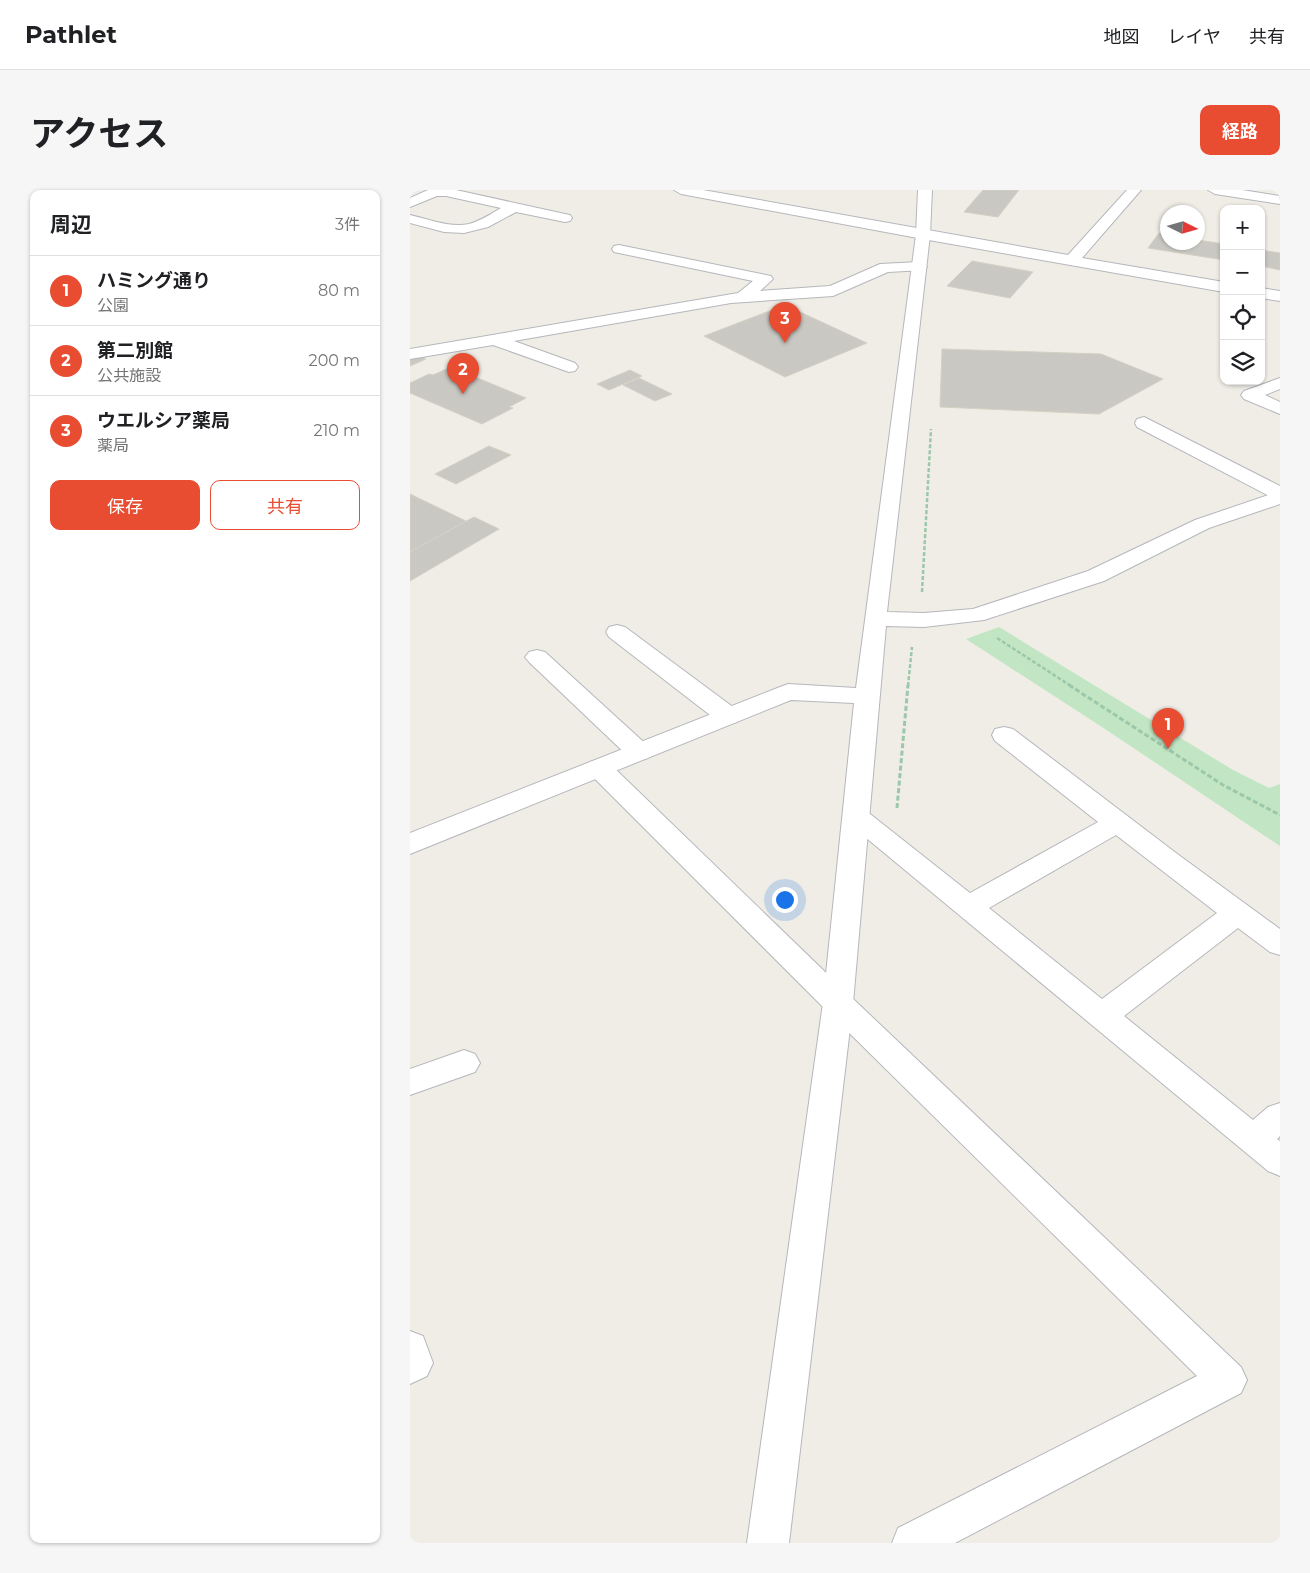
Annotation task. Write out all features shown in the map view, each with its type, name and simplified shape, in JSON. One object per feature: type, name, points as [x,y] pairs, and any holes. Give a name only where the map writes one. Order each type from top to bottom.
[{"type":"street","points":[[681,190],[923,235],[1220,286]]},
{"type":"street","points":[[738,201],[754,190]]},
{"type":"street","points":[[768,1543],[838,1003],[866,696],[923,235],[925,190]]},
{"type":"street","points":[[1072,260],[1134,190]]},
{"type":"street","points":[[1215,190],[1280,200]]},
{"type":"street","points":[[410,202],[435,192],[446,192],[565,218]]},
{"type":"street","points":[[410,219],[456,229],[466,229],[475,227],[514,207]]},
{"type":"street","points":[[619,249],[765,279],[743,297]]},
{"type":"street","points":[[410,354],[493,338],[743,297],[833,291],[885,267],[919,267]]},
{"type":"street","points":[[1265,294],[1280,296]]},
{"type":"street","points":[[493,338],[569,366]]},
{"type":"street","points":[[1280,382],[1250,395],[1280,409]]},
{"type":"street","points":[[1144,423],[1280,495]]},
{"type":"street","points":[[876,619],[924,620],[976,615],[1096,576],[1202,524],[1280,495]]},
{"type":"street","points":[[617,632],[728,716]]},
{"type":"street","points":[[537,656],[639,752]]},
{"type":"street","points":[[410,844],[788,692],[866,696]]},
{"type":"street","points":[[1004,735],[1117,823],[1280,944]]},
{"type":"street","points":[[599,768],[838,1003],[1228,1380],[913,1543]]},
{"type":"street","points":[[856,816],[1280,1161]]},
{"type":"street","points":[[968,907],[1117,823]]},
{"type":"street","points":[[1102,1016],[1237,912]]},
{"type":"street","points":[[410,1082],[464,1063]]},
{"type":"street","points":[[1253,1139],[1280,1117]]},
{"type":"street","points":[[410,1349],[414,1363],[410,1365]]},
{"type":"path","points":[[924,596],[921,589],[932,423]]},
{"type":"path","points":[[992,635],[1223,785],[1280,814]]},
{"type":"path","points":[[897,809],[911,653],[914,643]]},
{"type":"green space","points":[[999,627],[1233,770],[1269,788],[1280,784],[1280,846],[966,639]]},
{"type":"building","points":[[983,190],[1019,190],[998,217],[964,212]]},
{"type":"building","points":[[1159,233],[1160,233],[1160,250],[1148,248]]},
{"type":"building","points":[[1205,241],[1220,243],[1220,259],[1161,250],[1205,250]]},
{"type":"building","points":[[1265,251],[1280,253],[1280,270],[1265,267]]},
{"type":"building","points":[[972,261],[1033,272],[1010,298],[947,286]]},
{"type":"building","points":[[785,305],[867,343],[785,377],[704,336]]},
{"type":"building","points":[[942,349],[1101,354],[1163,379],[1099,414],[940,407]]},
{"type":"building","points":[[420,356],[426,359],[410,366],[410,360]]},
{"type":"building","points":[[451,367],[526,398],[509,407],[513,408],[482,424],[410,393],[410,383]]},
{"type":"building","points":[[630,370],[642,376],[609,390],[597,384]]},
{"type":"building","points":[[639,378],[672,394],[655,401],[623,385]]},
{"type":"building","points":[[489,446],[511,455],[456,484],[435,474]]},
{"type":"building","points":[[410,494],[466,521],[410,552]]},
{"type":"building","points":[[474,517],[499,529],[410,581],[410,552]]},
{"type":"place","name":"ウエルシア薬局","points":[[785,343]]},
{"type":"place","name":"第二別館","points":[[463,394]]},
{"type":"place","name":"ハミング通り","points":[[1168,749]]}]
